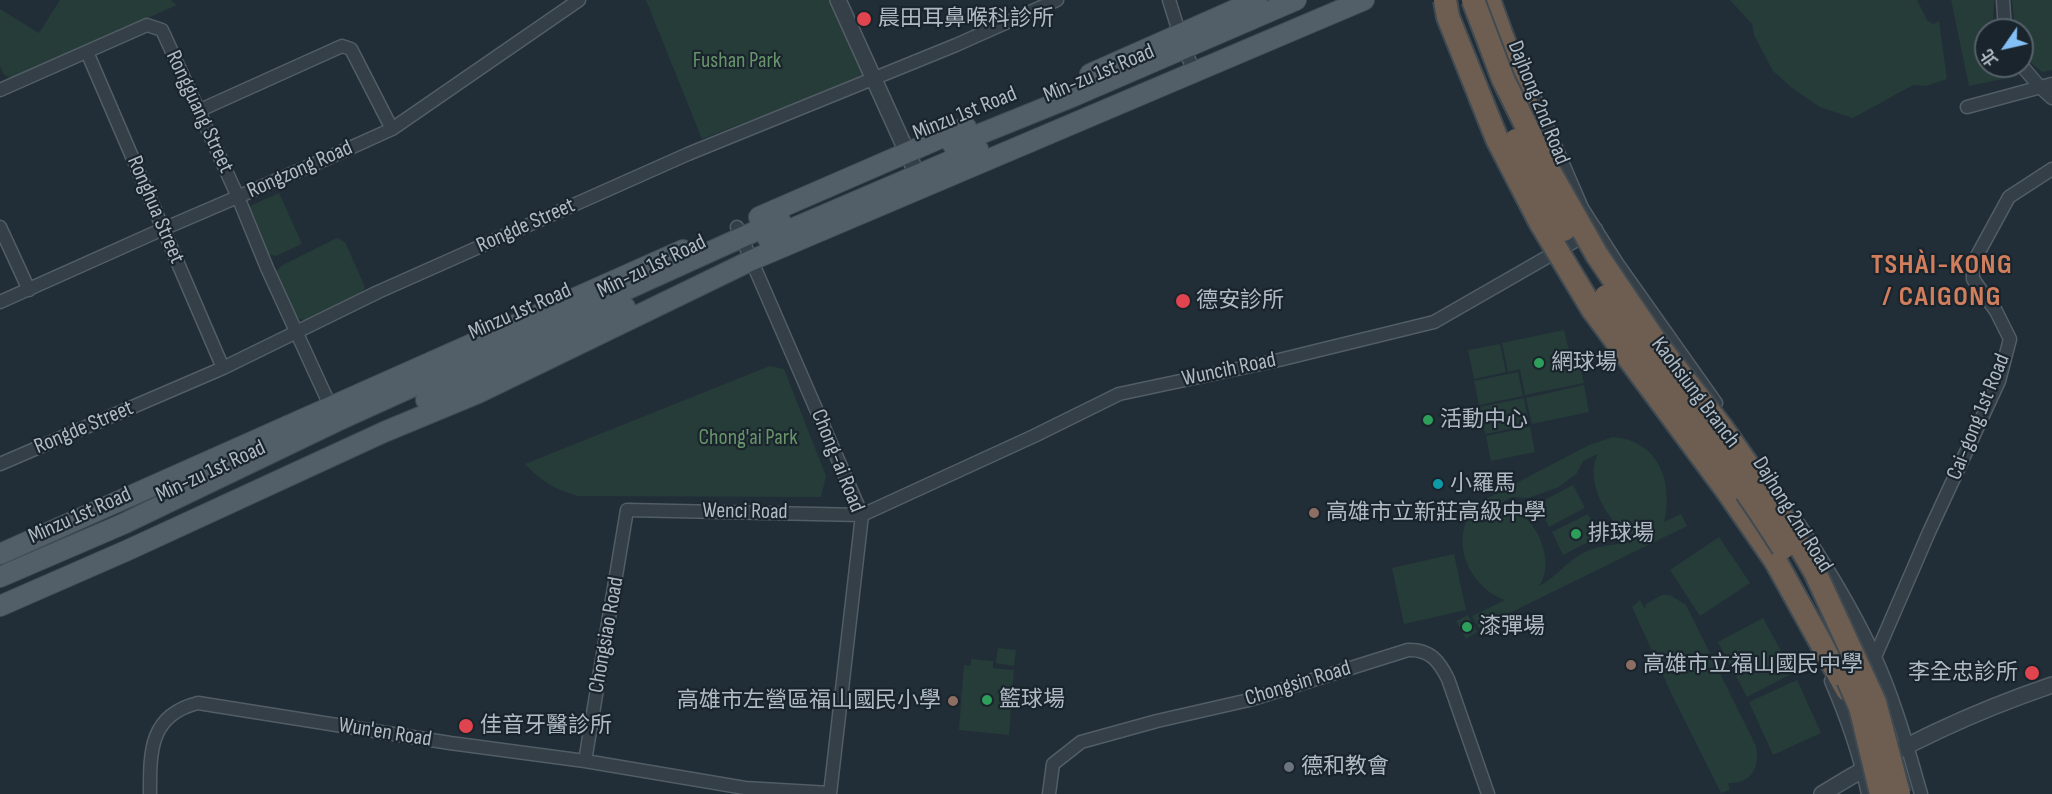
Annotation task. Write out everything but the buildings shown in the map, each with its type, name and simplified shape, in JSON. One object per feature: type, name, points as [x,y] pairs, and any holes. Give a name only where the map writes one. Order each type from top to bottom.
[{"type":"highway","points":[[1445,0],[1448,17],[1497,139],[1540,222],[1593,310],[1728,492],[1775,560],[1847,690]]},
{"type":"highway","name":"Kaohsiung Branch","points":[[1458,0],[1498,101],[1525,160],[1583,262],[1647,357],[1712,442],[1761,512],[1801,577],[1860,707],[1881,794]]},
{"type":"highway","name":"Kaohsiung Branch","points":[[1473,0],[1503,79],[1542,158],[1597,255],[1658,345],[1722,428],[1775,504],[1815,572],[1875,702],[1899,794]]},
{"type":"highway","points":[[1489,0],[1531,117],[1542,158]]},
{"type":"highway","points":[[1815,572],[1857,642],[1888,714],[1907,794]]},
{"type":"main road","name":"Minzu 1st Road","points":[[1187,54],[1257,0]]},
{"type":"main road","name":"Minzu 1st Road","points":[[915,168],[1187,54],[1296,0]]},
{"type":"main road","name":"Min-zu 1st Road","points":[[0,593],[472,380],[744,243],[915,168],[1187,54],[1331,0]]},
{"type":"main road","name":"Minzu 1st Road","points":[[1187,54],[1364,0]]},
{"type":"main road","name":"Minzu 1st Road","points":[[0,554],[744,243]]},
{"type":"main road","name":"Min-zu 1st Road","points":[[0,606],[128,550],[384,432],[478,393],[744,243]]},
{"type":"main road","name":"Minzu 1st Road","points":[[0,577],[123,524],[334,414]]},
{"type":"street","name":"Rongzong Road","points":[[0,302],[392,129],[579,0]]},
{"type":"street","points":[[838,0],[915,168]]},
{"type":"street","name":"Rongde Street","points":[[0,464],[223,368],[378,292],[688,154],[957,45],[1057,0]]},
{"type":"street","points":[[1169,0],[1187,54]]},
{"type":"street","name":"Dajhong 2nd Road","points":[[1438,0],[1500,147],[1552,255],[1609,348],[1652,406],[1727,499],[1787,591],[1832,683],[1863,769]]},
{"type":"street","name":"Dajhong 2nd Road","points":[[1498,0],[1541,114],[1582,208],[1657,320],[1759,461],[1862,628],[1875,657],[1921,794]]},
{"type":"street","points":[[2003,0],[2004,18]]},
{"type":"street","name":"Rongguang Street","points":[[0,90],[147,25],[162,30],[334,414]]},
{"type":"street","points":[[198,111],[342,46],[351,49],[392,129]]},
{"type":"street","name":"Ronghua Street","points":[[87,52],[223,368]]},
{"type":"street","points":[[2032,78],[2052,98]]},
{"type":"street","points":[[1967,107],[2052,84]]},
{"type":"street","name":"Cai-gong 1st Road","points":[[1875,657],[1998,381],[2010,339],[1996,311],[1973,279],[1973,263],[2009,197],[2052,169]]},
{"type":"street","name":"Dajhong 2nd Road","points":[[1526,197],[1782,564],[1818,624],[1860,725],[1863,769],[1868,794]]},
{"type":"street","points":[[0,227],[29,290]]},
{"type":"street","name":"Wuncih Road","points":[[862,515],[1119,394],[1279,360],[1434,322],[1596,230]]},
{"type":"street","name":"Chong-ai Road","points":[[744,243],[862,515],[830,793]]},
{"type":"street","name":"Wenci Road","points":[[627,510],[862,515]]},
{"type":"street","name":"Chongsiao Road","points":[[585,761],[627,510]]},
{"type":"street","name":"Chongsin Road","points":[[1049,794],[1053,764],[1081,742],[1157,721],[1249,700],[1414,650],[1431,655],[1441,666],[1448,679],[1488,794]]},
{"type":"street","points":[[1822,794],[1906,745],[2018,696],[2052,685]]},
{"type":"street","name":"Wun'en Road","points":[[150,794],[150,756],[162,724],[175,711],[198,703],[450,743],[585,761],[745,788],[830,793]]},
{"type":"green space","points":[[60,0],[171,0],[177,5],[12,78],[4,75],[0,66],[0,9],[39,33]]},
{"type":"green space","name":"Fushan Park","points":[[646,0],[831,0],[867,75],[702,139]]},
{"type":"green space","points":[[1730,0],[1917,0],[1927,20],[1933,24],[1939,21],[1947,79],[1926,86],[1913,85],[1853,118],[1820,107],[1792,88],[1773,71],[1754,35],[1752,24]]},
{"type":"green space","points":[[1951,0],[1994,0],[1993,18],[1974,18],[1974,78],[2007,78],[1969,86]]},
{"type":"green space","points":[[2012,0],[2052,0],[2052,70],[2042,72],[2034,65],[2034,18],[2014,18]]},
{"type":"green space","points":[[279,193],[302,244],[276,256],[267,254],[248,210],[252,205]]},
{"type":"green space","points":[[337,238],[345,242],[365,287],[360,296],[307,321],[297,318],[276,272],[281,266]]},
{"type":"green space","name":"網球場","points":[[1564,330],[1572,363],[1579,362],[1584,383],[1525,395],[1520,369],[1508,372],[1502,343]]},
{"type":"green space","points":[[1500,344],[1506,372],[1474,379],[1468,350]]},
{"type":"green space","name":"Chong'ai Park","points":[[770,366],[784,369],[826,476],[821,497],[578,496],[549,484],[525,464]]},
{"type":"green space","points":[[1518,372],[1523,396],[1479,405],[1474,381]]},
{"type":"green space","points":[[1584,385],[1589,412],[1532,424],[1526,398]]},
{"type":"green space","points":[[1524,398],[1529,425],[1485,434],[1480,407]]},
{"type":"green space","points":[[1530,427],[1535,452],[1491,461],[1486,436]]},
{"type":"green space","points":[[1613,437],[1636,443],[1646,449],[1654,457],[1664,478],[1667,500],[1664,522],[1681,514],[1687,526],[1479,628],[1472,616],[1505,600],[1491,593],[1470,570],[1463,541],[1465,527],[1471,513],[1482,501],[1589,445]],"holes":[[[1598,454],[1594,465],[1594,478],[1602,504],[1618,525],[1639,536],[1585,552],[1539,586],[1545,568],[1540,538],[1529,521],[1522,515],[1509,508],[1496,506],[1512,497],[1528,498],[1559,487],[1577,473],[1583,461]]]},
{"type":"green space","name":"排球場","points":[[1573,485],[1585,508],[1549,527],[1537,504]]},
{"type":"green space","name":"排球場","points":[[1588,514],[1600,536],[1563,555],[1552,532]]},
{"type":"green space","points":[[1719,537],[1750,583],[1700,616],[1670,570]]},
{"type":"green space","points":[[1454,554],[1466,610],[1404,624],[1392,568]]},
{"type":"green space","points":[[1662,595],[1670,595],[1686,605],[1756,746],[1757,761],[1753,773],[1743,781],[1728,783],[1730,790],[1721,793],[1671,693],[1632,607],[1640,600],[1645,609],[1646,604]]},
{"type":"green space","name":"漆彈場","points":[[1468,615],[1477,632],[1466,639],[1456,621]]},
{"type":"green space","points":[[1763,618],[1793,673],[1747,697],[1718,642]]},
{"type":"green space","points":[[998,648],[1016,650],[1014,666],[996,663]]},
{"type":"green space","name":"籃球場","points":[[971,659],[993,661],[993,668],[1014,670],[1009,735],[959,730],[964,665],[971,666]]},
{"type":"green space","points":[[1797,680],[1821,733],[1773,755],[1749,702]]},
{"type":"place","name":"晨田耳鼻喉科診所","points":[[864,19]]},
{"type":"place","name":"德安診所","points":[[1183,301]]},
{"type":"place","name":"網球場","points":[[1539,363]]},
{"type":"place","name":"活動中心","points":[[1428,420]]},
{"type":"place","name":"小羅馬","points":[[1438,484]]},
{"type":"place","name":"高雄市立新莊高級中學","points":[[1314,513]]},
{"type":"place","name":"排球場","points":[[1576,534]]},
{"type":"place","name":"漆彈場","points":[[1467,627]]},
{"type":"place","name":"高雄市立福山國民中學","points":[[1631,665]]},
{"type":"place","name":"李全忠診所","points":[[2032,673]]},
{"type":"place","name":"籃球場","points":[[987,700]]},
{"type":"place","name":"高雄市左營區福山國民小學","points":[[953,701]]},
{"type":"place","name":"佳音牙醫診所","points":[[466,726]]},
{"type":"place","name":"德和教會","points":[[1289,767]]},
{"type":"district","name":"TSHÀI-KONG / CAIGONG","points":[[1942,282]]}]
